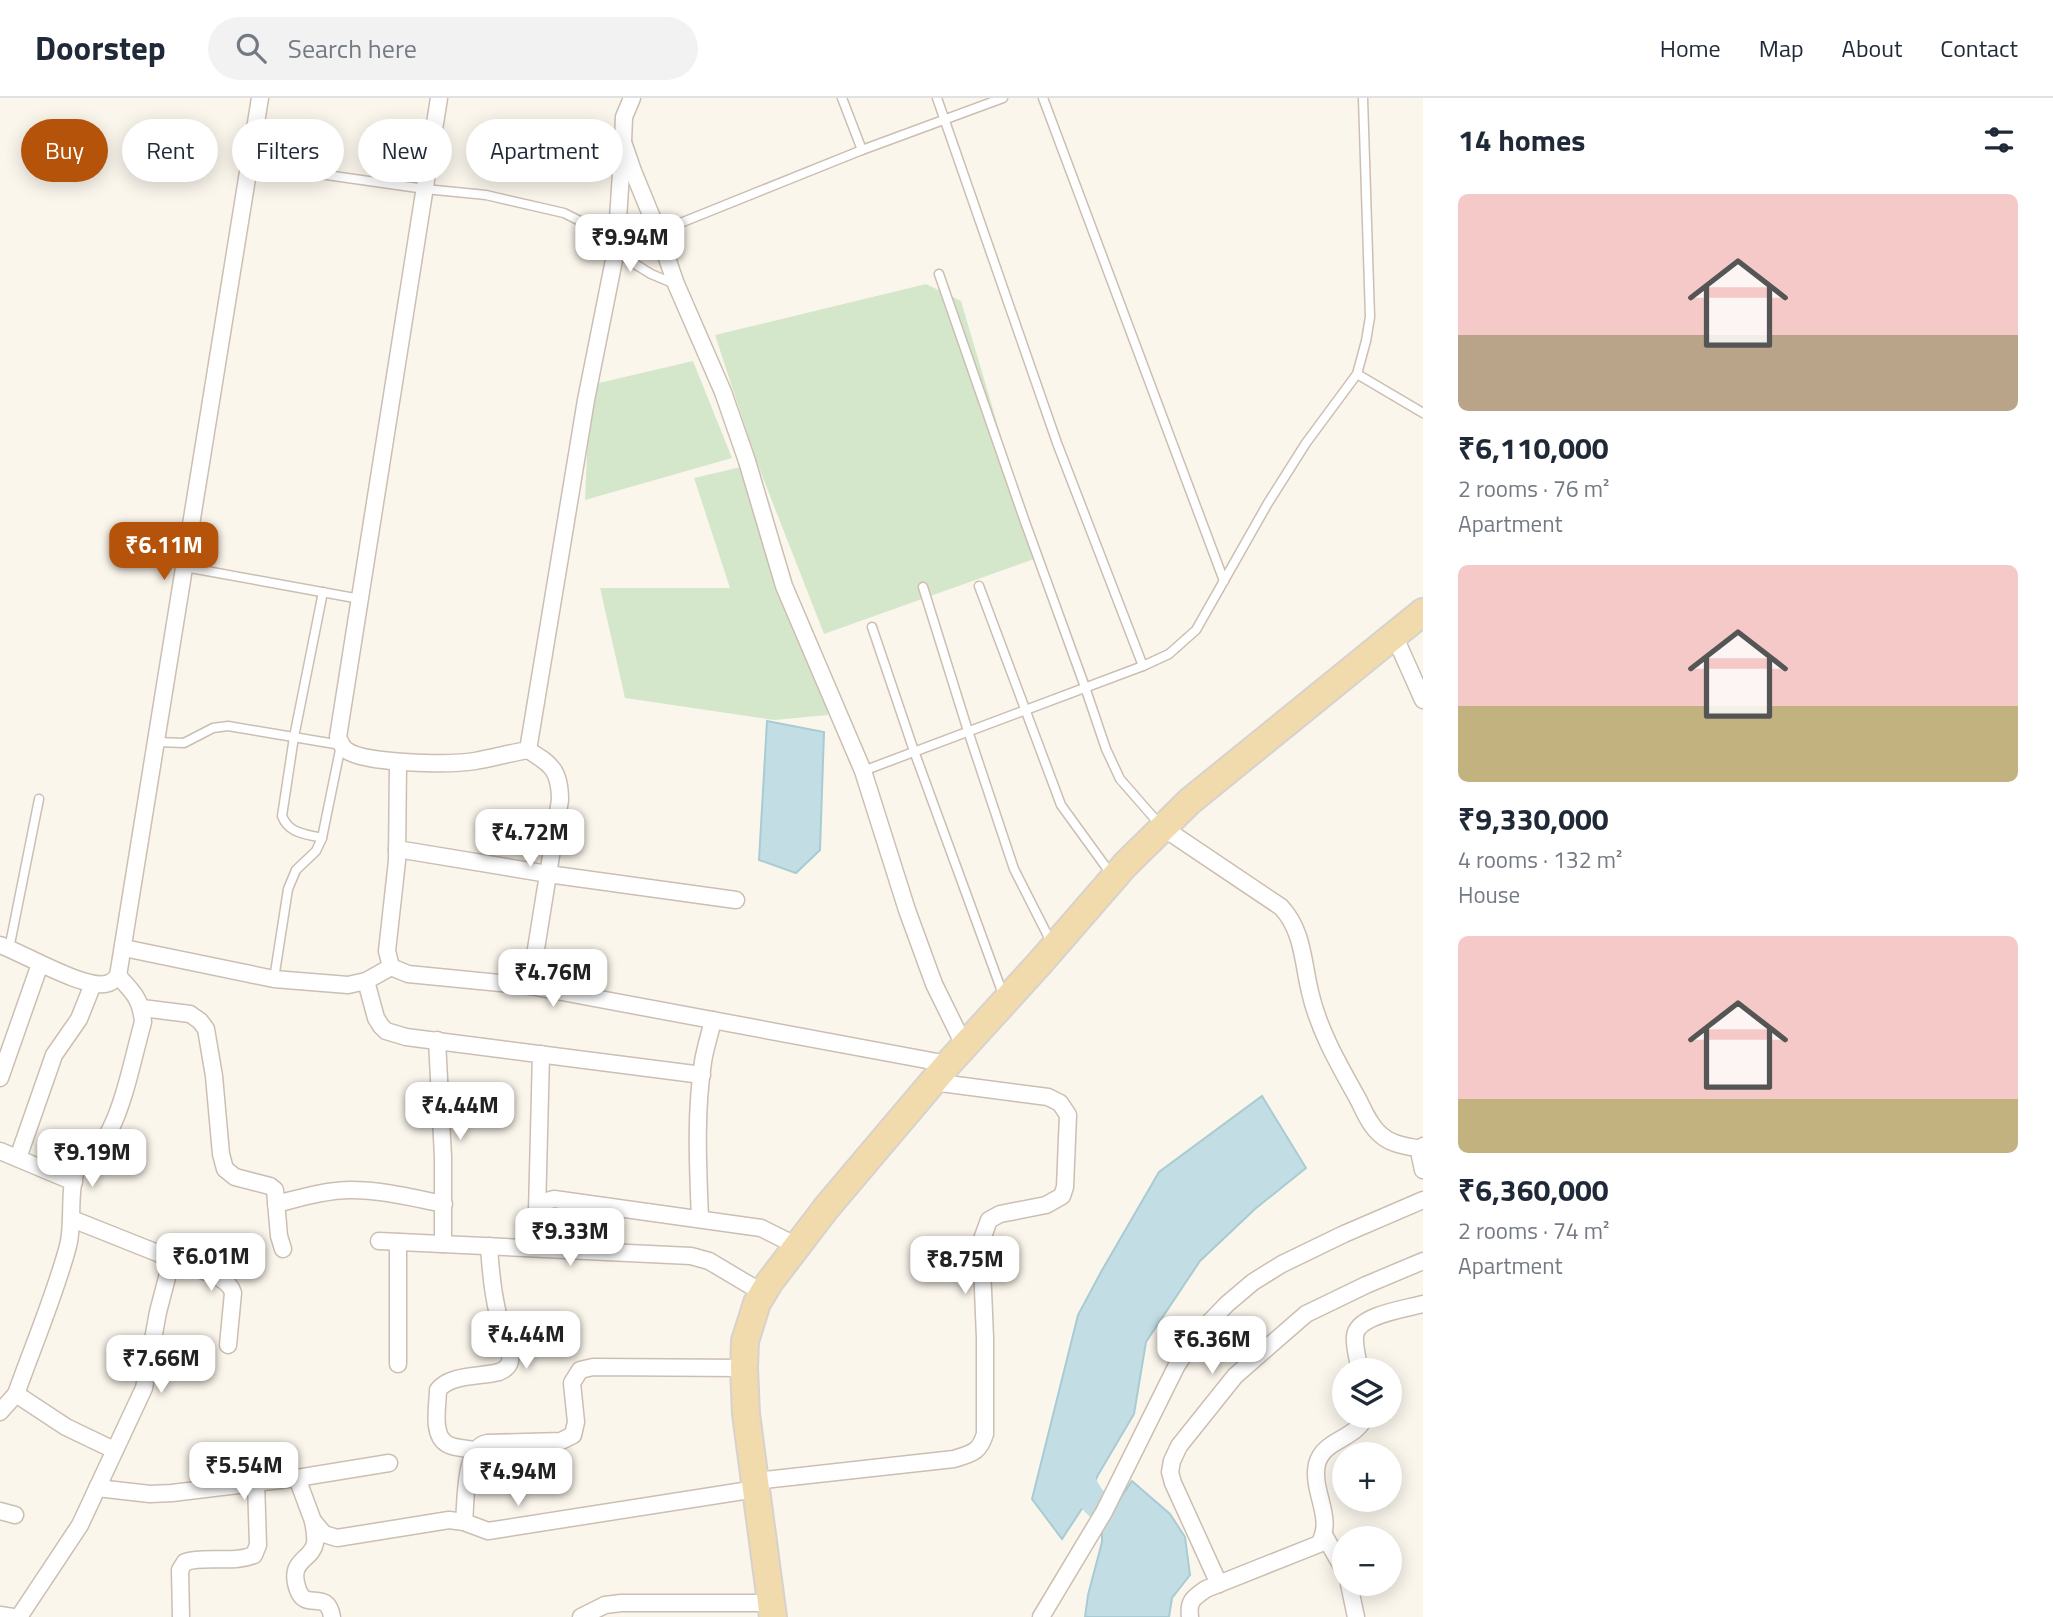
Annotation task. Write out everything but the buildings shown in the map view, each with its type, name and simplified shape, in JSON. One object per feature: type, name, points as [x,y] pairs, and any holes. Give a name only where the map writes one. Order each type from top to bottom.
[{"type":"main road","points":[[772,1610],[746,1414],[744,1368],[745,1341],[757,1303],[763,1293],[827,1207],[949,1064],[1162,827],[1224,773],[1423,612]]},
{"type":"street","points":[[256,119],[260,98]]},
{"type":"street","points":[[439,98],[338,737],[348,752],[398,762],[472,761],[528,750],[548,762],[554,769],[560,783],[560,800],[530,986]]},
{"type":"street","points":[[632,98],[624,117],[623,142],[676,284],[723,392],[747,461],[783,586],[863,771],[934,984],[949,1064]]},
{"type":"street","points":[[5,947],[40,964],[93,984],[111,983],[118,976],[246,182]]},
{"type":"street","points":[[528,750],[586,400],[616,250],[620,182]]},
{"type":"street","points":[[1394,635],[1423,700]]},
{"type":"street","points":[[391,967],[387,951],[397,849],[398,762]]},
{"type":"street","points":[[1162,827],[1282,907],[1291,917],[1298,934],[1310,994],[1329,1048],[1371,1123],[1381,1135],[1394,1143],[1422,1147],[1420,1156],[1423,1170]]},
{"type":"street","points":[[397,849],[548,874],[736,900]]},
{"type":"street","points":[[124,947],[274,979],[348,985],[366,981],[391,967]]},
{"type":"street","points":[[0,1078],[40,964]]},
{"type":"street","points":[[313,1521],[324,1534],[337,1538],[449,1520],[464,1522],[488,1531],[755,1485],[954,1459],[972,1453],[981,1446],[985,1434],[981,1242],[984,1230],[989,1220],[1000,1213],[1046,1205],[1062,1196],[1065,1187],[1068,1115],[1060,1103],[949,1064],[530,986],[408,974],[391,967]]},
{"type":"street","points":[[0,1412],[16,1394],[68,1245],[76,1171],[106,1137],[118,1112],[143,1022],[142,1008],[137,998],[118,976]]},
{"type":"street","points":[[366,981],[376,1018],[386,1031],[406,1037],[702,1075]]},
{"type":"street","points":[[18,1158],[51,1063],[79,1018],[93,984]]},
{"type":"street","points":[[142,1008],[190,1014],[206,1029],[225,1169],[235,1177],[273,1188],[283,1249]]},
{"type":"street","points":[[700,1219],[697,1147],[702,1075],[713,1020]]},
{"type":"street","points":[[437,1040],[444,1204],[443,1244]]},
{"type":"street","points":[[537,1248],[541,1054]]},
{"type":"street","points":[[0,1151],[74,1182]]},
{"type":"street","points":[[276,1204],[326,1192],[352,1190],[444,1204]]},
{"type":"street","points":[[537,1214],[543,1202],[554,1199],[761,1227],[797,1246]]},
{"type":"street","points":[[1041,1617],[1104,1512],[1177,1365],[1199,1332],[1253,1282],[1282,1264],[1423,1200]]},
{"type":"street","points":[[72,1219],[160,1254],[167,1260],[218,1276],[230,1285],[233,1293],[228,1345]]},
{"type":"street","points":[[379,1241],[691,1256],[709,1261],[763,1293]]},
{"type":"street","points":[[398,1242],[398,1364]]},
{"type":"street","points":[[475,1450],[446,1444],[440,1438],[437,1429],[438,1390],[456,1380],[502,1371],[510,1362],[511,1352],[497,1314],[493,1294],[489,1246]]},
{"type":"street","points":[[19,1617],[80,1525],[144,1388],[169,1270],[167,1260]]},
{"type":"street","points":[[1219,1584],[1172,1483],[1172,1461],[1179,1446],[1235,1376],[1306,1314],[1423,1261]]},
{"type":"street","points":[[1358,1358],[1355,1336],[1365,1321],[1423,1304]]},
{"type":"street","points":[[464,1522],[471,1460],[475,1450],[481,1444],[561,1441],[573,1434],[576,1422],[572,1383],[580,1370],[593,1367],[744,1368]]},
{"type":"street","points":[[16,1394],[66,1427],[114,1450]]},
{"type":"street","points":[[1191,1617],[1189,1607],[1194,1597],[1206,1589],[1319,1544],[1324,1535],[1325,1524],[1317,1465],[1330,1444],[1359,1428]]},
{"type":"street","points":[[97,1488],[149,1494],[297,1478],[390,1463]]},
{"type":"street","points":[[297,1478],[313,1521],[315,1543],[311,1552],[296,1568],[297,1588],[301,1597],[308,1601],[324,1601],[330,1607],[332,1617]]},
{"type":"street","points":[[181,1617],[180,1570],[185,1562],[195,1559],[243,1559],[254,1555],[258,1545],[257,1482]]},
{"type":"street","points":[[1324,1535],[1332,1549]]},
{"type":"street","points":[[1352,1596],[1356,1617]]},
{"type":"street","points":[[581,1617],[605,1605],[621,1603],[772,1610]]},
{"type":"street","points":[[0,1615],[13,1617]]},
{"type":"lane","points":[[842,98],[862,150]]},
{"type":"lane","points":[[937,98],[1057,443],[1143,666]]},
{"type":"lane","points":[[658,232],[862,150],[1003,98]]},
{"type":"lane","points":[[1043,98],[1224,581]]},
{"type":"lane","points":[[863,771],[1143,666],[1169,654],[1196,630],[1268,503],[1306,443],[1357,374],[1370,317],[1363,98]]},
{"type":"lane","points":[[344,177],[486,195],[564,213],[586,224],[616,250],[651,274],[676,284]]},
{"type":"lane","points":[[939,274],[1111,764],[1131,794],[1162,827]]},
{"type":"lane","points":[[1357,374],[1423,413]]},
{"type":"lane","points":[[185,567],[360,599]]},
{"type":"lane","points":[[979,586],[1061,805],[1114,878]]},
{"type":"lane","points":[[923,587],[1014,869],[1054,948]]},
{"type":"lane","points":[[323,592],[294,737],[282,816],[285,825],[293,832],[323,838]]},
{"type":"lane","points":[[872,627],[914,751],[1006,1000]]},
{"type":"lane","points":[[157,742],[184,743],[213,728],[228,726],[341,745],[323,838],[316,851],[296,870],[288,889],[274,979]]},
{"type":"lane","points":[[5,947],[39,799]]},
{"type":"green space","points":[[926,284],[961,301],[1037,558],[824,634],[756,460],[715,335]]},
{"type":"green space","points":[[693,361],[732,458],[585,500],[590,385]]},
{"type":"green space","points":[[741,467],[821,673],[828,715],[774,720],[625,698],[600,588],[730,588],[694,478]]},
{"type":"water","points":[[767,721],[824,732],[820,850],[796,873],[759,860]]},
{"type":"water","points":[[1262,1096],[1306,1168],[1255,1209],[1200,1261],[1146,1342],[1134,1414],[1098,1475],[1085,1504],[1062,1539],[1032,1499],[1078,1315],[1159,1172]]},
{"type":"water","points":[[1132,1481],[1170,1514],[1185,1537],[1190,1575],[1172,1598],[1169,1617],[1085,1617],[1102,1542],[1102,1525]]},
{"type":"waterway","points":[[1075,1459],[1082,1483],[1092,1499],[1129,1530]]}]
